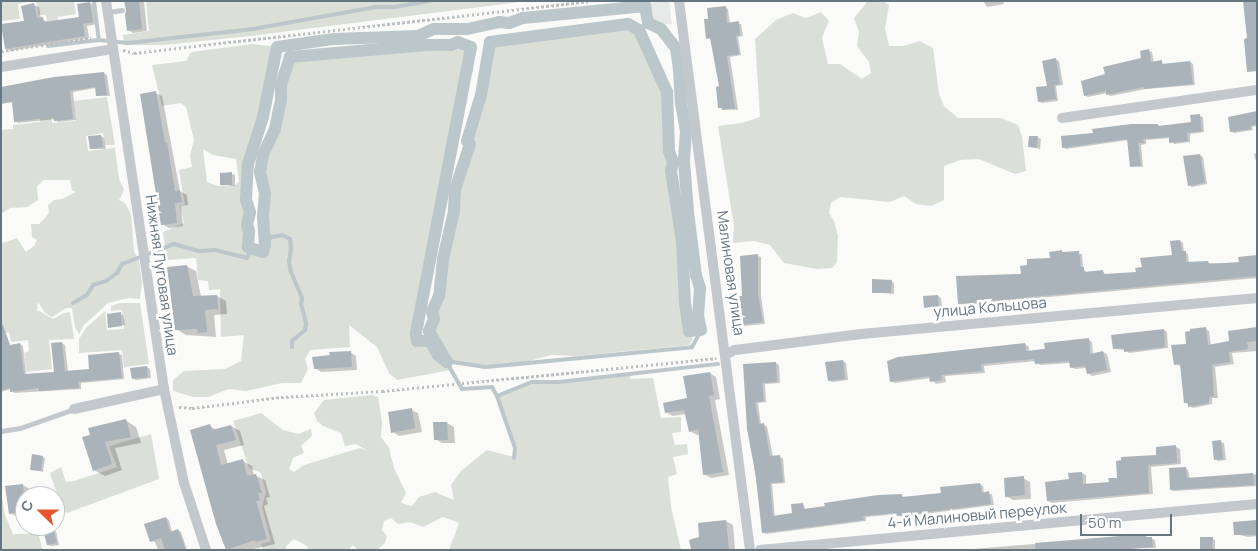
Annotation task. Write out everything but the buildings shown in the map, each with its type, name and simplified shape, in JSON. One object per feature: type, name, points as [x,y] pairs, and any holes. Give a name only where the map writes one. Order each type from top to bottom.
[{"type":"street","name":"Малиновая улица","points":[[679,1],[750,550]]},
{"type":"street","name":"Нижняя Луговая улица","points":[[107,6],[164,390],[184,483],[206,550]]},
{"type":"street","points":[[1,67],[114,49]]},
{"type":"street","points":[[1062,118],[1257,90]]},
{"type":"street","name":"улица Кольцова","points":[[726,354],[735,350],[861,334],[1257,298]]},
{"type":"street","points":[[74,409],[164,390]]},
{"type":"street","name":"4-й Малиновый переулок","points":[[760,550],[1257,504]]},
{"type":"lane","points":[[107,6],[122,10]]},
{"type":"lane","points":[[1,431],[20,428],[74,409]]},
{"type":"path","points":[[114,49],[134,52],[588,1]]},
{"type":"path","points":[[1,51],[91,38]]},
{"type":"path","points":[[167,406],[192,408],[281,397],[382,390],[718,358],[726,354]]},
{"type":"shaded area","points":[[1,1],[30,1],[18,4],[20,19],[1,21]]},
{"type":"shaded area","points":[[36,1],[79,1],[74,2],[76,14],[58,17],[59,25],[48,27],[46,15],[39,15]]},
{"type":"shaded area","points":[[146,1],[527,1],[250,36],[164,45],[124,45],[123,35],[149,31]]},
{"type":"shaded area","points":[[669,1],[672,24],[656,25],[649,21],[646,3]]},
{"type":"shaded area","points":[[868,1],[882,1],[889,5],[885,29],[889,46],[903,46],[920,41],[933,48],[939,94],[944,106],[958,118],[1001,118],[1018,125],[1022,136],[1026,171],[1015,174],[979,159],[960,160],[944,166],[944,200],[931,206],[916,204],[904,196],[890,202],[840,197],[831,203],[829,213],[834,221],[838,236],[837,262],[832,268],[817,269],[784,263],[770,245],[754,241],[733,243],[734,226],[718,126],[742,123],[760,117],[755,39],[776,20],[793,13],[806,18],[821,12],[829,21],[822,38],[828,64],[840,64],[862,79],[871,73],[869,62],[857,46],[859,32],[854,18]]},
{"type":"shaded area","points":[[628,24],[639,30],[667,92],[669,151],[673,162],[671,171],[682,241],[682,273],[689,331],[681,330],[687,331],[693,339],[689,345],[576,356],[551,355],[511,366],[486,367],[445,359],[429,331],[434,319],[432,312],[439,296],[443,259],[454,211],[455,190],[470,145],[467,141],[481,94],[490,42]]},
{"type":"shaded area","points":[[458,42],[471,47],[471,53],[416,333],[418,341],[429,339],[438,355],[447,362],[451,370],[397,380],[389,373],[377,347],[349,325],[350,347],[310,350],[305,359],[308,369],[301,383],[282,383],[246,391],[229,389],[208,397],[193,397],[173,391],[173,380],[184,371],[225,369],[241,361],[244,335],[221,337],[220,289],[209,290],[208,281],[198,280],[196,258],[167,260],[163,232],[184,223],[180,206],[185,205],[179,170],[192,167],[190,155],[194,140],[186,107],[181,103],[162,106],[152,65],[186,61],[191,52],[253,44],[277,47],[263,117],[248,165],[246,200],[250,212],[247,225],[249,231],[248,247],[263,252],[265,245],[263,217],[265,193],[260,172],[263,155],[275,129],[281,100],[281,85],[290,57],[427,45],[451,45]],"holes":[[[203,149],[213,155],[236,159],[239,182],[235,185],[218,186],[207,182]]]},
{"type":"shaded area","points":[[107,97],[115,145],[105,145],[103,133],[86,136],[88,151],[115,148],[119,179],[124,190],[119,200],[125,203],[131,214],[134,251],[139,261],[142,282],[140,299],[128,298],[108,303],[84,325],[79,334],[75,327],[72,308],[66,308],[52,317],[45,313],[38,302],[37,310],[53,319],[70,312],[74,339],[49,340],[52,369],[26,372],[24,353],[29,351],[28,340],[11,342],[9,332],[1,335],[1,240],[3,243],[17,238],[26,252],[34,246],[37,240],[32,237],[31,224],[39,224],[46,217],[49,212],[48,205],[54,200],[62,199],[76,192],[72,190],[70,180],[44,180],[37,186],[38,200],[27,207],[10,208],[1,214],[1,130],[13,129],[13,125],[40,122],[40,111],[51,110],[52,123],[76,121],[74,101]]},
{"type":"shaded area","points":[[120,303],[140,303],[149,364],[124,367],[122,350],[79,353],[79,339],[86,328],[105,311],[107,330],[124,329],[122,310],[111,311],[111,306]]},
{"type":"shaded area","points":[[631,374],[630,379],[653,378],[661,418],[681,417],[681,432],[672,433],[675,445],[687,444],[688,454],[673,457],[677,474],[668,477],[671,507],[681,550],[449,550],[459,523],[443,517],[423,527],[410,522],[398,524],[391,518],[384,521],[382,530],[387,536],[385,543],[377,550],[358,550],[353,545],[348,550],[308,550],[307,546],[294,539],[286,546],[286,550],[263,550],[261,544],[271,541],[262,507],[266,492],[261,473],[249,468],[233,421],[261,413],[283,430],[298,434],[311,429],[312,436],[301,446],[304,453],[293,458],[289,469],[294,472],[304,465],[360,448],[368,451],[356,444],[345,446],[341,433],[323,426],[317,421],[314,413],[324,400],[372,395],[378,397],[382,422],[381,437],[389,448],[394,468],[406,493],[401,503],[412,506],[419,497],[435,492],[454,500],[451,485],[461,471],[487,450],[514,457],[515,448],[497,396],[532,382],[559,382]]},
{"type":"shaded area","points":[[151,434],[159,479],[67,513],[65,511],[65,486],[54,486],[50,473],[61,467],[66,482],[117,467],[109,446]]},
{"type":"shaded area","points":[[1,492],[5,515],[13,534],[15,536],[39,536],[43,550],[1,550]]},
{"type":"waterway","points":[[94,1],[99,40],[128,43],[253,29],[376,7],[395,7],[430,1]]},
{"type":"waterway","points":[[645,6],[648,23],[661,29],[676,48],[681,103],[686,131],[684,162],[688,212],[696,275],[700,288],[698,315],[701,330],[689,331],[685,303],[682,241],[671,171],[673,162],[669,151],[667,92],[639,30],[628,24],[490,42],[481,95],[467,141],[470,144],[455,190],[454,211],[443,259],[439,296],[432,312],[434,319],[429,331],[447,362],[438,355],[429,339],[417,341],[416,333],[471,47],[458,42],[451,45],[427,45],[290,57],[281,85],[281,100],[275,129],[263,155],[260,172],[265,193],[263,217],[265,245],[263,252],[248,247],[249,231],[247,225],[250,212],[246,200],[248,164],[263,117],[277,47],[334,39],[418,36],[434,29],[467,29],[499,22],[509,23],[523,18],[645,6]]},
{"type":"waterway","points":[[48,46],[99,40]]},
{"type":"waterway","points":[[265,242],[272,237],[282,235],[290,239],[289,261],[291,272],[302,298],[301,304],[306,323],[305,330],[292,341],[292,347]]},
{"type":"waterway","points":[[73,303],[87,295],[93,285],[106,281],[117,273],[122,264],[174,244],[199,251],[215,250],[247,258],[252,248]]},
{"type":"waterway","points":[[446,361],[486,367],[692,347],[698,336],[697,325]]},
{"type":"waterway","points":[[429,331],[462,389],[492,387],[497,396]]},
{"type":"waterway","points":[[514,458],[515,448],[497,396],[532,382],[559,382],[718,364]]}]
